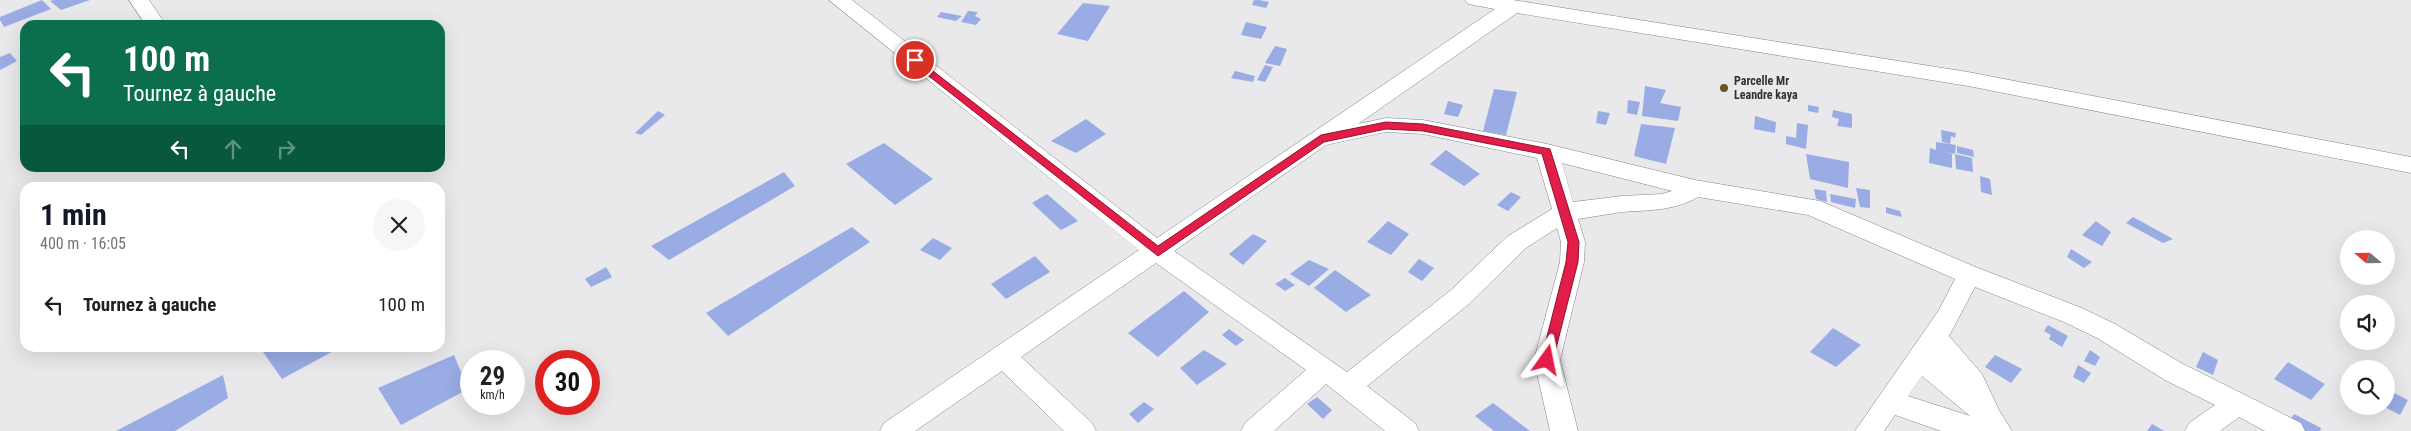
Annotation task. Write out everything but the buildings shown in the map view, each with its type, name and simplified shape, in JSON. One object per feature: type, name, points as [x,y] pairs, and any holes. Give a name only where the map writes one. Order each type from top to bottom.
[{"type":"street","points":[[139,0],[153,20]]},
{"type":"street","points":[[839,0],[1158,252],[1325,369],[1405,431]]},
{"type":"street","points":[[1475,0],[1968,79],[2411,165]]},
{"type":"street","points":[[894,431],[1158,252],[1512,6]]},
{"type":"street","points":[[1321,139],[1386,125],[1423,128],[1546,152],[1695,188],[1812,206],[1968,275],[2090,323],[2174,372],[2291,431]]},
{"type":"street","points":[[1546,152],[1574,242],[1572,262],[1547,360],[1564,431]]},
{"type":"street","points":[[1347,387],[1460,297],[1518,242],[1564,212],[1622,204],[1662,202],[1678,198],[1695,188]]},
{"type":"street","points":[[1869,431],[1949,316],[1968,275]]},
{"type":"street","points":[[1926,348],[1990,425]]},
{"type":"street","points":[[1004,357],[1082,431]]},
{"type":"street","points":[[1255,431],[1325,369]]},
{"type":"street","points":[[1889,401],[1948,422],[1990,425]]},
{"type":"street","points":[[2199,431],[2238,404]]},
{"type":"place","name":"Parcelle Mr Leandre kaya","points":[[1724,88]]},
{"type":"route","points":[[915,60],[1158,252],[1321,139],[1386,125],[1423,128],[1546,152],[1574,242],[1572,262],[1547,360]]}]
